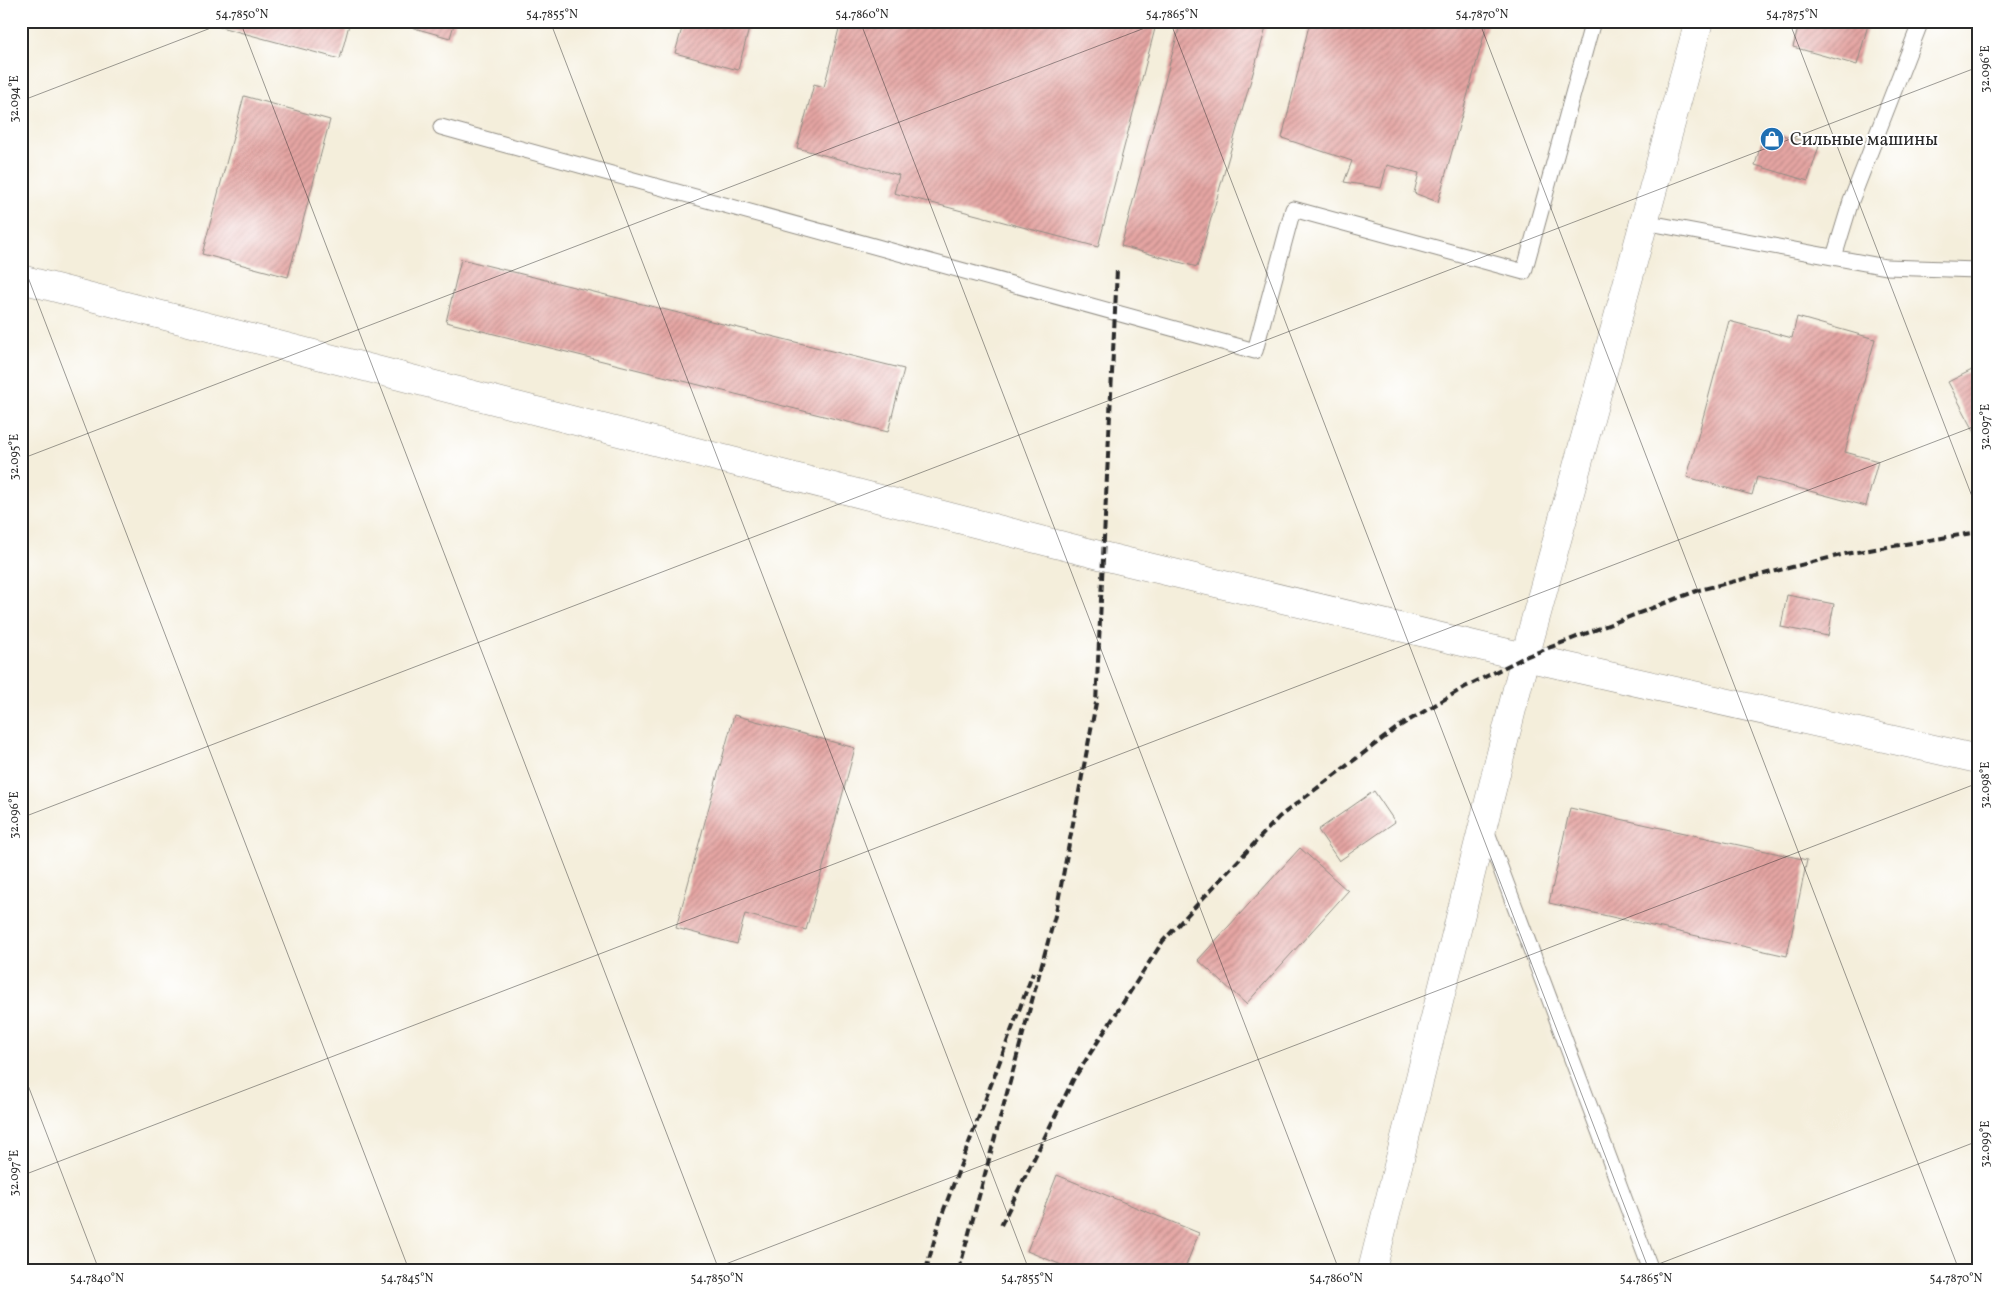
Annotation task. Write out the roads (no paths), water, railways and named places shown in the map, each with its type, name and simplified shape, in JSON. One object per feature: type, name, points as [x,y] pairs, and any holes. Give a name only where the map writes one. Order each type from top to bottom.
[{"type":"street","points":[[1372,1270],[1525,658],[1699,21]]},
{"type":"street","points":[[21,279],[1103,556],[1525,658],[1978,759]]},
{"type":"lane","points":[[441,127],[1255,351],[1294,208],[1524,272],[1593,21]]},
{"type":"lane","points":[[1834,257],[1851,202],[1921,21]]},
{"type":"lane","points":[[1644,222],[1886,267],[1978,270]]},
{"type":"lane","points":[[1484,823],[1651,1270]]},
{"type":"railway","points":[[959,1270],[1056,912],[1096,703],[1117,270]]},
{"type":"railway","points":[[1001,1225],[1073,1080],[1163,941],[1279,817],[1398,727],[1465,687],[1525,657],[1699,590],[1845,554],[1978,532]]},
{"type":"railway","points":[[926,1270],[940,1220],[1033,973]]},
{"type":"place","name":"Сильные машины","points":[[1772,139]]}]
